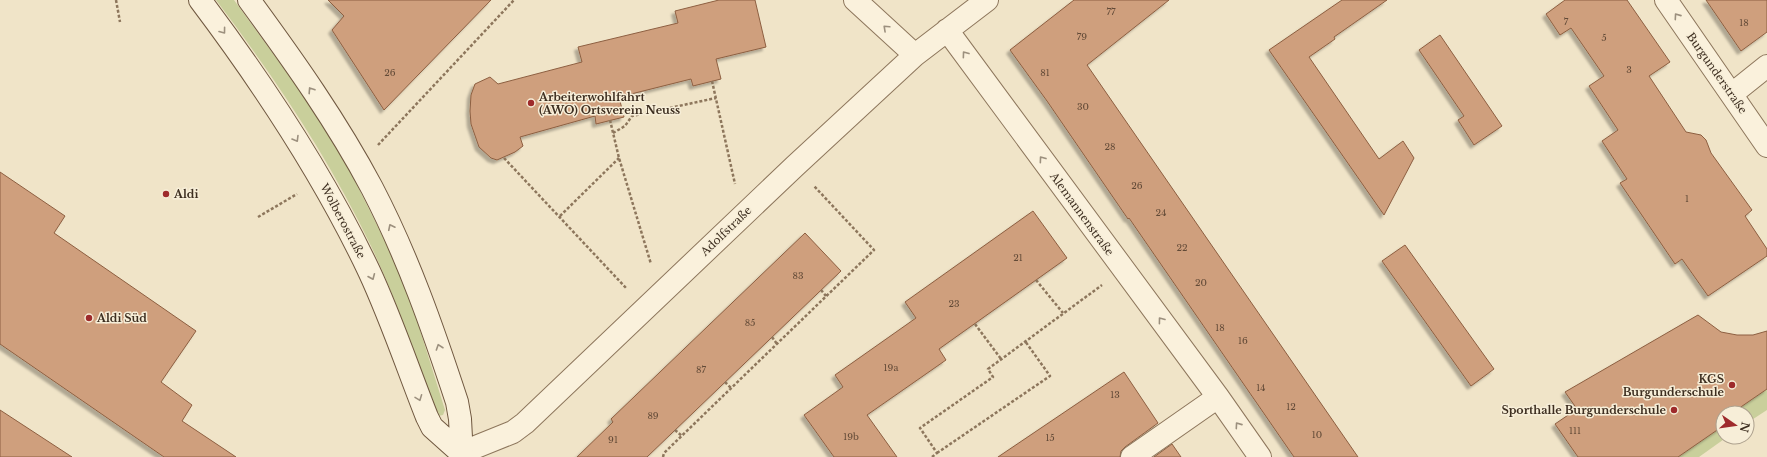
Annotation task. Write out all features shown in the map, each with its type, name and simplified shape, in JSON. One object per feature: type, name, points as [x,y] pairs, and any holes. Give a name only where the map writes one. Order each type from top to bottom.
[{"type":"street","name":"Wolberostraße","points":[[200,0],[271,97],[321,180],[370,273],[432,427],[461,455]]},
{"type":"street","points":[[249,0],[301,74],[356,160],[396,238],[424,303],[457,402],[460,419],[461,455]]},
{"type":"street","points":[[855,0],[915,55]]},
{"type":"street","name":"Adolfstraße","points":[[461,455],[513,432],[915,55],[987,0]]},
{"type":"street","name":"Burgunderstraße","points":[[1666,0],[1767,146]]},
{"type":"street","name":"Alemannenstraße","points":[[947,30],[1218,397],[1260,457]]},
{"type":"street","points":[[1732,94],[1767,66]]},
{"type":"street","points":[[1132,457],[1218,397]]},
{"type":"path","points":[[116,0],[120,22]]},
{"type":"path","points":[[356,160],[381,143],[514,0]]},
{"type":"path","points":[[712,81],[742,216]]},
{"type":"path","points":[[614,132],[625,126],[632,116],[716,98]]},
{"type":"path","points":[[610,120],[619,158],[645,246],[661,293]]},
{"type":"path","points":[[504,158],[560,216],[645,309]]},
{"type":"path","points":[[560,216],[619,158]]},
{"type":"path","points":[[663,457],[664,453],[874,250],[795,166]]},
{"type":"path","points":[[258,217],[321,180]]},
{"type":"path","points":[[937,453],[920,428],[993,377],[988,369],[1124,270]]},
{"type":"path","points":[[1036,280],[1063,313]]},
{"type":"path","points":[[821,290],[826,296]]},
{"type":"path","points":[[975,324],[1001,359]]},
{"type":"path","points":[[772,337],[777,344]]},
{"type":"path","points":[[932,457],[1050,376],[1025,341]]},
{"type":"path","points":[[725,382],[731,388]]},
{"type":"path","points":[[675,430],[682,436]]},
{"type":"green space","points":[[216,0],[234,0],[293,81],[340,151],[385,241],[411,301],[445,410],[443,415],[438,416],[434,413],[389,287],[355,213],[300,119]]},
{"type":"green space","points":[[1767,389],[1767,410],[1755,418],[1755,405],[1744,405]]},
{"type":"green space","points":[[1715,432],[1716,445],[1699,457],[1678,457]]},
{"type":"building","points":[[328,0],[491,0],[384,110],[332,30],[344,16]]},
{"type":"building","points":[[719,0],[755,0],[766,47],[716,59],[721,79],[693,86],[691,79],[619,97],[624,117],[596,124],[595,116],[520,137],[523,146],[515,152],[497,160],[491,158],[479,147],[471,124],[470,111],[471,95],[475,84],[490,77],[498,84],[582,62],[578,47],[678,23],[675,11]]},
{"type":"building","points":[[1074,0],[1169,0],[1087,65],[1358,457],[1294,457],[1129,218],[1128,219],[1010,50]]},
{"type":"building","points":[[1342,0],[1387,0],[1334,37],[1335,39],[1309,57],[1379,159],[1403,141],[1414,158],[1384,215],[1269,50]]},
{"type":"building","points":[[1565,0],[1627,0],[1670,62],[1649,76],[1686,132],[1701,135],[1706,140],[1711,153],[1752,210],[1745,216],[1767,249],[1767,256],[1708,296],[1682,259],[1675,264],[1620,183],[1627,179],[1602,141],[1618,130],[1589,86],[1604,76],[1571,28],[1560,35],[1546,14]]},
{"type":"building","points":[[1706,0],[1767,0],[1767,32],[1741,51]]},
{"type":"building","points":[[1440,35],[1502,126],[1474,145],[1458,120],[1464,116],[1419,50]]},
{"type":"building","name":"Aldi Süd","points":[[0,172],[65,216],[54,233],[196,331],[161,382],[192,405],[182,421],[236,457],[164,457],[0,344]]},
{"type":"building","points":[[1033,211],[1067,258],[939,349],[946,360],[867,415],[897,457],[834,457],[804,415],[843,387],[835,375],[916,318],[905,302]]},
{"type":"building","points":[[805,233],[841,271],[647,457],[577,457],[613,422],[611,419]]},
{"type":"building","points":[[1405,245],[1494,369],[1471,386],[1382,261]]},
{"type":"building","points":[[1698,315],[1721,332],[1737,335],[1753,335],[1767,331],[1767,389],[1744,405],[1715,405],[1715,432],[1678,457],[1578,457],[1555,424],[1577,409],[1565,392]]},
{"type":"building","points":[[1124,372],[1158,423],[1125,447],[1121,451],[1120,457],[998,457]]},
{"type":"building","points":[[0,410],[72,457],[0,457]]},
{"type":"building","points":[[1172,444],[1181,457],[1154,457]]},
{"type":"place","name":"Arbeiterwohlfahrt (AWO) Ortsverein Neuss","points":[[531,103]]},
{"type":"place","name":"Aldi","points":[[166,194]]},
{"type":"place","name":"Aldi Süd","points":[[89,318]]},
{"type":"place","name":"KGS Burgunderschule","points":[[1732,385]]},
{"type":"place","name":"Sporthalle Burgunderschule","points":[[1674,410]]}]
